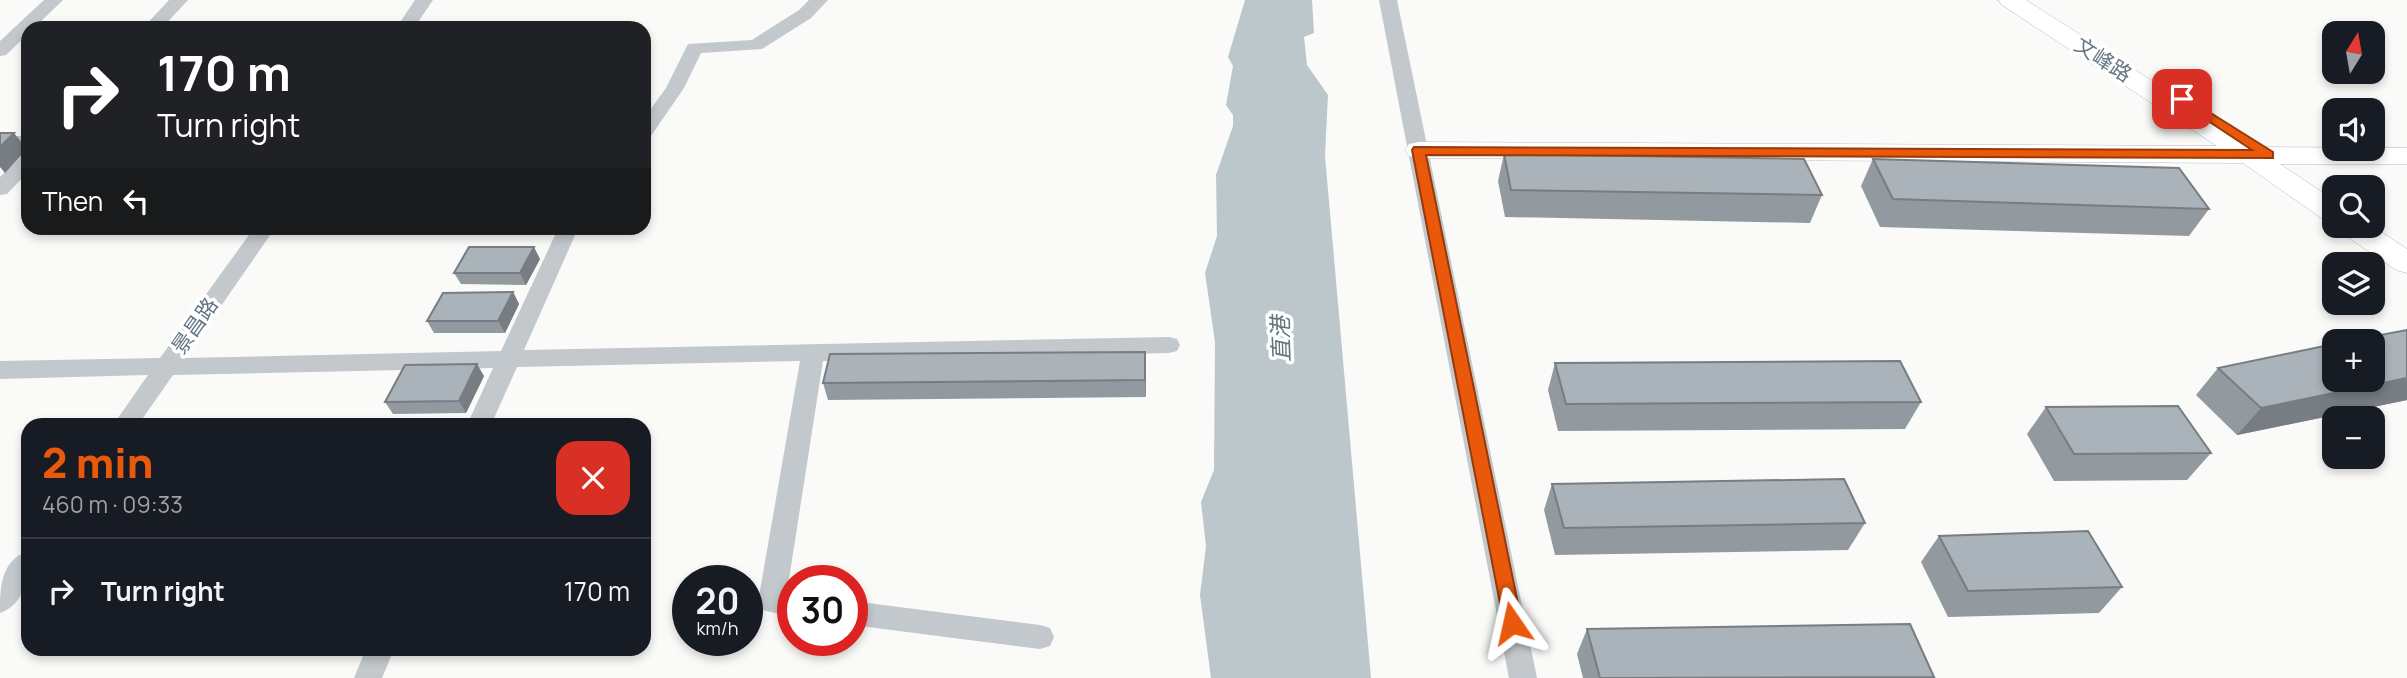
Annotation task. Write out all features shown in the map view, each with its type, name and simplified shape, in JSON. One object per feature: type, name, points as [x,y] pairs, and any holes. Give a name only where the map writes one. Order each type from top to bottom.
[{"type":"street","points":[[32,21],[54,0]]},
{"type":"street","points":[[159,21],[179,0]]},
{"type":"street","points":[[410,21],[424,0]]},
{"type":"street","points":[[651,122],[675,88],[694,48],[757,46],[805,15],[819,0]]},
{"type":"street","points":[[1388,0],[1522,678]]},
{"type":"street","name":"文峰路","points":[[2010,0],[2259,155],[2322,191]]},
{"type":"street","name":"文峰路","points":[[2032,0],[2259,155],[2322,205]]},
{"type":"street","points":[[0,51],[21,31]]},
{"type":"street","points":[[0,142],[21,142]]},
{"type":"street","points":[[1419,150],[2407,156]]},
{"type":"street","points":[[0,189],[21,167]]},
{"type":"street","points":[[2385,233],[2407,248]]},
{"type":"street","name":"景昌路","points":[[130,418],[260,235]]},
{"type":"street","points":[[482,418],[565,235]]},
{"type":"street","points":[[2370,238],[2407,263]]},
{"type":"street","points":[[0,370],[168,364],[508,361],[1169,345]]},
{"type":"street","points":[[778,565],[813,354]]},
{"type":"street","points":[[0,601],[21,572]]},
{"type":"street","points":[[777,572],[772,602],[777,603]]},
{"type":"street","points":[[868,614],[1040,637]]},
{"type":"street","points":[[368,678],[377,656]]},
{"type":"water","name":"直港","points":[[1245,0],[1312,0],[1314,33],[1304,37],[1307,65],[1328,95],[1325,156],[1371,678],[1211,678],[1200,595],[1206,546],[1201,502],[1214,470],[1215,342],[1205,273],[1217,236],[1216,175],[1233,126],[1233,115],[1226,105],[1233,66],[1228,57]]},
{"type":"building","points":[[0,133],[14,133],[0,147]]},
{"type":"building","points":[[1504,154],[1804,159],[1822,195],[1511,190]]},
{"type":"building","points":[[1873,159],[2179,168],[2209,209],[1893,199]]},
{"type":"building","points":[[469,247],[534,247],[520,273],[454,273]]},
{"type":"building","points":[[513,292],[498,321],[427,321],[443,293]]},
{"type":"building","points":[[2407,330],[2407,378],[2385,383],[2385,334]]},
{"type":"building","points":[[2322,346],[2322,392],[2339,392],[2261,408],[2218,368]]},
{"type":"building","points":[[1145,352],[1145,380],[823,383],[830,354]]},
{"type":"building","points":[[1900,361],[1921,402],[1566,404],[1555,363]]},
{"type":"building","points":[[477,364],[459,401],[385,402],[405,365]]},
{"type":"building","points":[[2178,406],[2211,453],[2074,454],[2046,407]]},
{"type":"building","points":[[1844,479],[1865,523],[1564,528],[1552,484]]},
{"type":"building","points":[[2088,531],[2122,587],[1968,591],[1939,536]]},
{"type":"building","points":[[1910,624],[1934,677],[1600,678],[1587,629]]},
{"type":"route","points":[[1512,623],[1419,150],[2268,155],[2182,99]]}]
